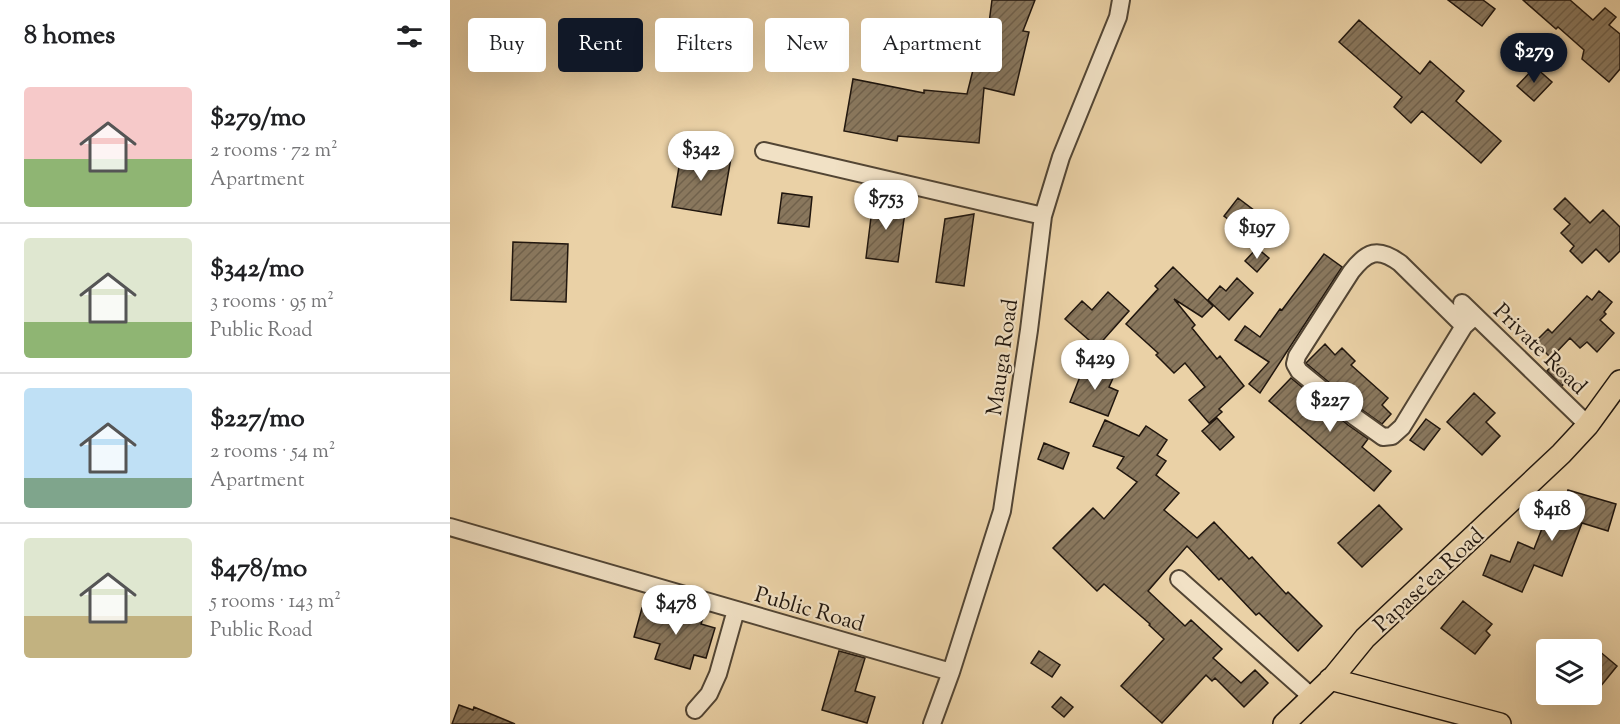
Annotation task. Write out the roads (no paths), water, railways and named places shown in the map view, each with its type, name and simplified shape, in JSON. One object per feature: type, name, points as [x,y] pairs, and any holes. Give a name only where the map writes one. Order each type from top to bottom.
[{"type":"main road","name":"Papase'ea Road","points":[[1284,724],[1330,679],[1365,638],[1561,454],[1588,425],[1620,381]]},
{"type":"main road","points":[[1330,679],[1500,724]]},
{"type":"street","name":"Mauga Road","points":[[932,724],[1002,512],[1043,216],[1060,158],[1118,17],[1121,0]]},
{"type":"street","points":[[764,151],[1043,216]]},
{"type":"street","points":[[1368,254],[1389,255],[1470,321],[1402,427],[1392,436],[1383,436],[1355,417],[1299,371],[1295,364],[1297,356],[1351,272],[1368,254]]},
{"type":"street","name":"Private Road","points":[[1462,303],[1470,321],[1588,425]]},
{"type":"street","name":"Public Road","points":[[450,526],[951,672]]},
{"type":"street","points":[[1179,579],[1312,697]]},
{"type":"street","points":[[695,710],[709,694],[718,674],[736,609]]}]
